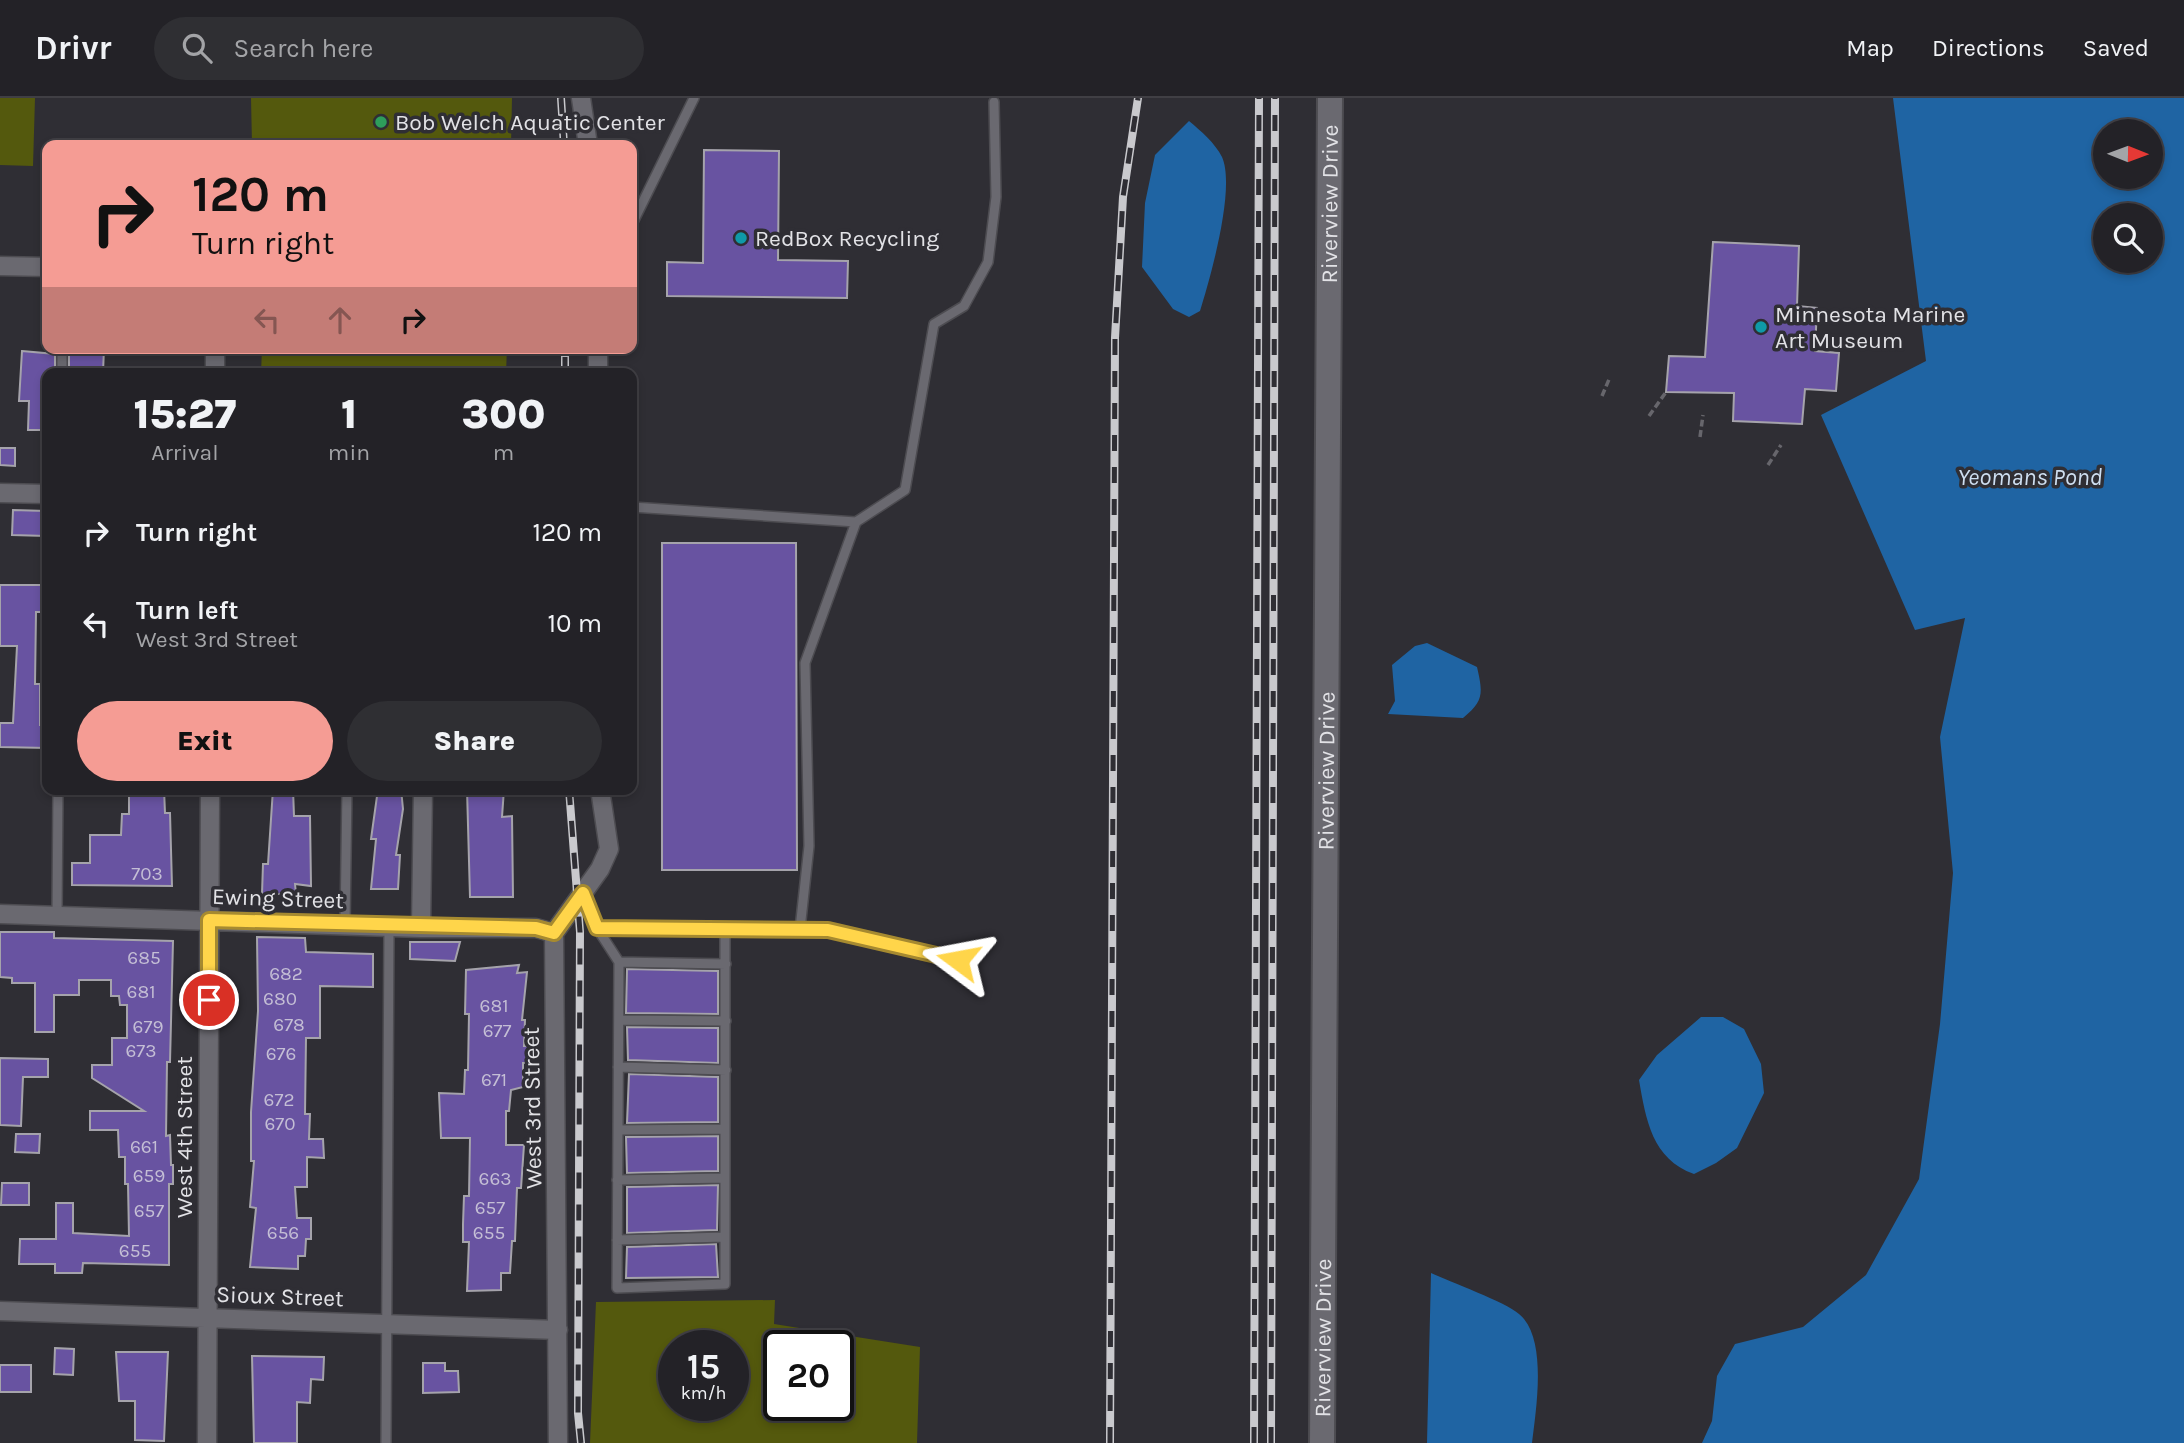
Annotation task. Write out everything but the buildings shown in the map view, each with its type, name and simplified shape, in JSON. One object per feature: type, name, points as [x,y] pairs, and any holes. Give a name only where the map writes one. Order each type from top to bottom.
[{"type":"street","points":[[580,98],[587,140]]},
{"type":"street","name":"Riverview Drive","points":[[1322,1443],[1330,98]]},
{"type":"street","points":[[0,266],[42,267]]},
{"type":"street","points":[[0,493],[42,494]]},
{"type":"street","name":"West 4th Street","points":[[207,1443],[210,795]]},
{"type":"street","points":[[421,928],[423,795]]},
{"type":"street","points":[[554,933],[583,893],[609,849],[601,795]]},
{"type":"street","name":"Ewing Street","points":[[0,914],[421,928],[536,928],[554,933]]},
{"type":"street","name":"West 3rd Street","points":[[554,933],[558,1443]]},
{"type":"street","name":"Sioux Street","points":[[0,1311],[558,1330]]},
{"type":"lane","points":[[637,214],[694,98]]},
{"type":"lane","points":[[800,929],[808,846],[805,663],[856,522],[905,490],[934,324],[964,306],[988,262],[996,197],[994,102]]},
{"type":"lane","points":[[637,507],[856,522]]},
{"type":"lane","points":[[57,916],[58,795]]},
{"type":"lane","points":[[345,925],[346,795]]},
{"type":"lane","points":[[583,893],[597,928],[620,962],[617,1288],[725,1284],[725,931]]},
{"type":"lane","points":[[386,1443],[389,927]]},
{"type":"lane","points":[[597,928],[828,930],[958,960]]},
{"type":"lane","points":[[620,962],[726,964]]},
{"type":"lane","points":[[619,1020],[726,1021]]},
{"type":"lane","points":[[618,1068],[726,1070]]},
{"type":"lane","points":[[618,1130],[725,1129]]},
{"type":"lane","points":[[617,1180],[725,1178]]},
{"type":"lane","points":[[617,1240],[725,1237]]},
{"type":"path","points":[[1602,396],[1610,377]]},
{"type":"path","points":[[1649,416],[1666,392]]},
{"type":"path","points":[[1700,437],[1703,415]]},
{"type":"path","points":[[1768,465],[1781,445]]},
{"type":"shaded area","points":[[0,98],[35,98],[33,166],[0,165]]},
{"type":"shaded area","name":"Bob Welch Aquatic Center","points":[[251,98],[512,98],[511,140],[252,140]]},
{"type":"shaded area","points":[[262,354],[507,354],[506,368],[261,368]]},
{"type":"shaded area","points":[[775,1300],[774,1324],[812,1330],[763,1330],[763,1421],[854,1421],[854,1337],[920,1347],[917,1443],[590,1443],[596,1302]]},
{"type":"water","name":"Yeomans Pond","points":[[1893,98],[2184,98],[2184,1443],[1702,1443],[1712,1421],[1717,1376],[1735,1344],[1803,1327],[1866,1275],[1919,1179],[1940,1024],[1953,873],[1940,737],[1965,618],[1915,630],[1821,415],[1926,361]]},
{"type":"water","points":[[1189,121],[1212,142],[1222,157],[1226,190],[1220,234],[1200,311],[1189,317],[1173,309],[1142,267],[1145,203],[1155,155]]},
{"type":"water","points":[[1427,643],[1477,667],[1480,696],[1475,707],[1463,718],[1388,714],[1395,701],[1392,665],[1415,646]]},
{"type":"water","points":[[1701,1017],[1723,1017],[1744,1029],[1761,1064],[1764,1093],[1737,1148],[1694,1174],[1669,1159],[1660,1148],[1648,1123],[1639,1080],[1657,1055]]},
{"type":"water","points":[[1431,1273],[1512,1309],[1528,1325],[1534,1340],[1538,1375],[1532,1443],[1427,1443]]},
{"type":"railway","points":[[561,98],[564,140]]},
{"type":"railway","points":[[1110,1443],[1115,338],[1123,197],[1138,98]]},
{"type":"railway","points":[[1254,1443],[1259,98]]},
{"type":"railway","points":[[1271,1443],[1275,98]]},
{"type":"railway","points":[[565,354],[565,368]]},
{"type":"railway","points":[[569,795],[580,932],[578,1413],[581,1443]]},
{"type":"place","name":"Bob Welch Aquatic Center","points":[[381,122]]},
{"type":"place","name":"RedBox Recycling","points":[[741,238]]},
{"type":"place","name":"Minnesota Marine Art Museum","points":[[1761,327]]},
{"type":"route","points":[[209,1000],[209,920],[421,928],[536,928],[554,933],[583,893],[597,928],[828,930],[958,960]]}]
